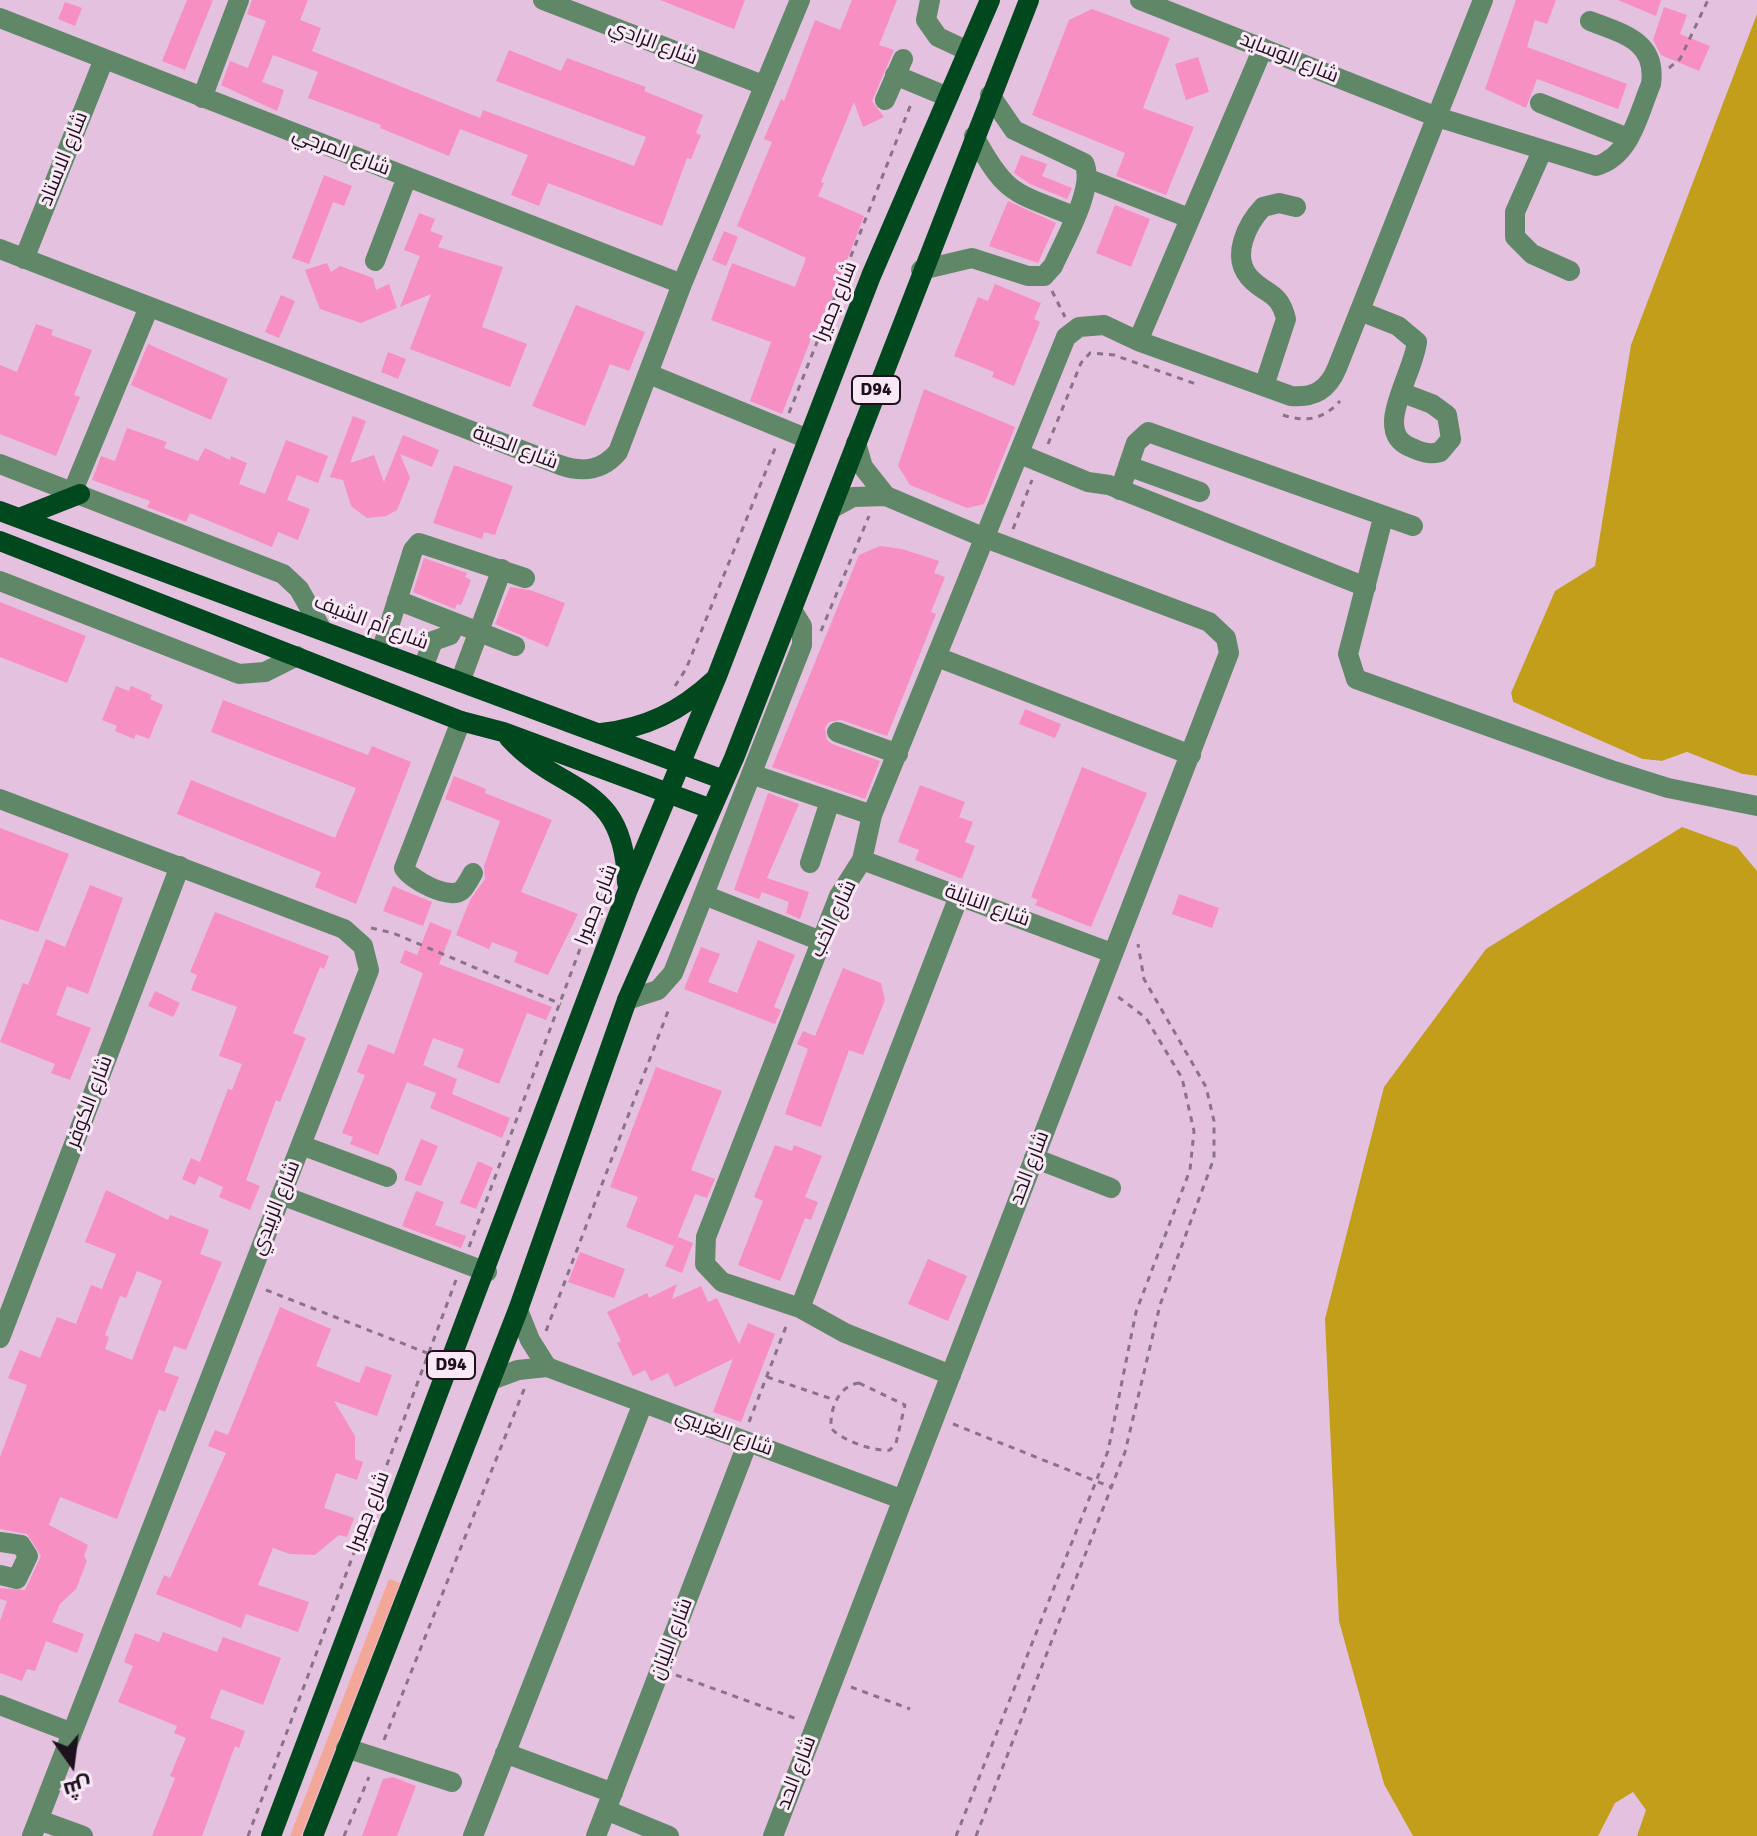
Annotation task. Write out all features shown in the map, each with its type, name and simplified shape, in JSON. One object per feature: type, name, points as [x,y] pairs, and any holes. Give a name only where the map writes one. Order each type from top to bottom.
[{"type":"main road","name":"شارع جميرا","points":[[271,1836],[487,1272],[627,892],[717,676],[871,276],[990,0]]},
{"type":"main road","name":"D94","points":[[313,1836],[518,1310],[627,1000],[724,780],[1029,0]]},
{"type":"main road","points":[[9,515],[76,494]]},
{"type":"main road","name":"شارع أم الشيف","points":[[9,515],[724,780]]},
{"type":"main road","points":[[0,541],[461,721],[503,732],[711,809]]},
{"type":"main road","points":[[597,734],[624,730],[663,716],[698,695],[717,676]]},
{"type":"main road","points":[[503,732],[530,758],[603,806],[623,846],[627,892]]},
{"type":"street","points":[[202,98],[239,0]]},
{"type":"street","name":"شارع الرادي","points":[[543,0],[763,85]]},
{"type":"street","name":"شارع الحيبة","points":[[0,249],[572,469],[596,468],[609,463],[618,452],[682,284],[800,0]]},
{"type":"street","points":[[930,0],[926,20],[938,37],[968,51]]},
{"type":"street","name":"شارع الوسايد","points":[[1140,0],[1437,117],[1542,151],[1596,166],[1610,162],[1621,153],[1628,138]]},
{"type":"street","points":[[1075,329],[1104,325],[1138,341],[1303,397],[1325,388],[1332,379],[1360,311],[1483,0]]},
{"type":"street","name":"شارع المرجي","points":[[0,18],[682,284]]},
{"type":"street","points":[[1540,103],[1628,138],[1651,84],[1651,60],[1638,41],[1590,21]]},
{"type":"street","points":[[1138,341],[1263,48]]},
{"type":"street","name":"شارع الاستاد","points":[[24,259],[104,59]]},
{"type":"street","points":[[885,100],[899,67],[919,85],[948,97]]},
{"type":"street","points":[[921,270],[972,258],[1028,276],[1044,276],[1053,266],[1089,179],[1084,163],[1077,157],[1008,124],[990,95]]},
{"type":"street","points":[[974,136],[993,170],[1011,190],[1074,216]]},
{"type":"street","points":[[1542,151],[1515,212],[1515,237],[1532,254],[1570,271]]},
{"type":"street","points":[[375,261],[407,177]]},
{"type":"street","points":[[1089,179],[1189,218]]},
{"type":"street","points":[[1264,386],[1286,319],[1276,295],[1248,276],[1240,254],[1242,243],[1263,207],[1279,203],[1296,207]]},
{"type":"street","points":[[76,494],[149,307]]},
{"type":"street","points":[[1360,311],[1398,326],[1417,342],[1403,393]]},
{"type":"street","name":"شارع الخب","points":[[951,1375],[845,1333],[797,1307],[715,1277],[705,1264],[703,1248],[839,896],[862,860],[872,815],[1022,449],[1075,329]]},
{"type":"street","points":[[649,374],[808,439]]},
{"type":"street","points":[[1114,488],[1141,436],[1148,432],[1383,518],[1413,526]]},
{"type":"street","points":[[856,443],[863,467],[882,496]]},
{"type":"street","points":[[1022,449],[1095,485],[1114,488],[1366,587]]},
{"type":"street","points":[[0,464],[283,574],[299,589],[322,630]]},
{"type":"street","points":[[1128,466],[1200,492]]},
{"type":"street","points":[[831,509],[853,497],[882,496],[985,538]]},
{"type":"street","points":[[1383,518],[1348,654],[1356,679],[1611,770],[1680,791],[1757,806]]},
{"type":"street","name":"شارع الحد","points":[[773,1836],[1112,953],[1228,661],[1228,646],[1221,631],[1209,622],[985,538]]},
{"type":"street","points":[[381,652],[413,550],[419,543],[525,578]]},
{"type":"street","points":[[460,682],[502,569]]},
{"type":"street","points":[[0,581],[239,674],[265,672],[297,656]]},
{"type":"street","points":[[397,600],[515,646]]},
{"type":"street","points":[[627,1000],[649,995],[670,979],[802,645],[802,626],[792,610]]},
{"type":"street","points":[[423,668],[433,641],[450,635],[456,623]]},
{"type":"street","points":[[937,657],[1191,755]]},
{"type":"street","points":[[461,721],[404,868],[414,879],[455,893],[462,891],[473,873]]},
{"type":"street","points":[[837,732],[898,754]]},
{"type":"street","points":[[751,774],[872,815]]},
{"type":"street","points":[[0,799],[344,929]]},
{"type":"street","points":[[810,863],[830,801]]},
{"type":"street","name":"شارع النايلة","points":[[862,860],[1112,953]]},
{"type":"street","name":"شارع الكوفر","points":[[0,1338],[180,866]]},
{"type":"street","points":[[704,895],[821,941]]},
{"type":"street","points":[[797,1307],[959,896]]},
{"type":"street","name":"شارع الزبيدي","points":[[36,1828],[70,1732],[369,970],[363,946],[344,929]]},
{"type":"street","points":[[301,1145],[387,1177]]},
{"type":"street","points":[[1034,1158],[1111,1188]]},
{"type":"street","points":[[281,1195],[487,1272]]},
{"type":"street","points":[[491,1380],[539,1363],[518,1310]]},
{"type":"street","name":"شارع الغريبي","points":[[539,1363],[901,1499]]},
{"type":"street","points":[[473,1836],[643,1403]]},
{"type":"street","name":"شارع الليان","points":[[596,1836],[745,1441]]},
{"type":"street","points":[[0,1542],[7,1540],[21,1545],[28,1556],[17,1579],[0,1575]]},
{"type":"street","points":[[0,1705],[70,1732]]},
{"type":"street","points":[[346,1748],[452,1782]]},
{"type":"street","points":[[505,1753],[609,1802],[669,1836]]},
{"type":"street","points":[[36,1828],[83,1836]]},
{"type":"path","points":[[1651,84],[1680,59],[1708,0]]},
{"type":"path","points":[[674,687],[686,669],[919,85]]},
{"type":"path","points":[[1044,276],[1075,329]]},
{"type":"path","points":[[819,636],[882,496]]},
{"type":"path","points":[[248,1836],[427,1353],[561,1004],[606,880],[607,865]]},
{"type":"path","points":[[344,929],[369,928],[393,933],[561,1004]]},
{"type":"path","points":[[976,1836],[1111,1487],[1135,1418],[1160,1305],[1210,1176],[1215,1140],[1211,1103],[1202,1080],[1144,979],[1139,936]]},
{"type":"path","points":[[956,1836],[1114,1430],[1140,1298],[1190,1170],[1194,1131],[1182,1078],[1156,1032],[1134,1007],[1099,987]]},
{"type":"path","points":[[344,1836],[539,1363],[672,1001]]},
{"type":"path","points":[[247,1283],[427,1353]]},
{"type":"path","points":[[745,1441],[767,1377],[797,1307]]},
{"type":"path","points":[[767,1377],[837,1401]]},
{"type":"path","points":[[859,1383],[902,1403],[904,1417],[894,1447],[881,1451],[834,1432],[831,1418],[837,1401],[846,1387],[859,1383]]},
{"type":"path","points":[[934,1417],[1111,1487]]},
{"type":"path","points":[[661,1669],[815,1726]]},
{"type":"path","points":[[833,1680],[910,1709]]},
{"type":"shaded area","points":[[1757,14],[1757,776],[1742,774],[1687,752],[1662,761],[1642,759],[1513,702],[1511,693],[1555,591],[1595,566],[1631,345]]},
{"type":"shaded area","points":[[1682,827],[1737,847],[1757,871],[1757,1836],[1637,1836],[1646,1810],[1633,1792],[1615,1803],[1598,1836],[1413,1836],[1384,1784],[1339,1621],[1325,1319],[1384,1087],[1486,949]]},
{"type":"shaded area","points":[[389,1579],[400,1583],[301,1836],[290,1836]]},
{"type":"pier","points":[[1511,693],[1513,702],[1642,759],[1662,761],[1687,752],[1742,774],[1757,776],[1757,780],[1741,778],[1687,757],[1663,765],[1641,763],[1511,705],[1508,698]]},
{"type":"building","points":[[187,0],[213,0],[185,70],[162,61]]},
{"type":"building","points":[[252,0],[308,0],[300,20],[321,28],[312,51],[480,118],[483,110],[634,166],[646,137],[496,81],[509,50],[561,71],[567,58],[646,87],[644,91],[703,115],[696,133],[701,135],[691,159],[687,158],[662,226],[548,183],[539,206],[511,195],[528,155],[460,129],[449,156],[380,128],[381,125],[308,98],[318,72],[273,55],[262,82],[284,90],[277,111],[221,85],[230,61],[248,68],[266,21],[247,14]]},
{"type":"building","points":[[660,0],[745,0],[734,29]]},
{"type":"building","points":[[852,0],[897,0],[879,45],[894,50],[872,101],[884,117],[863,127],[854,102],[821,182],[824,183],[818,196],[864,216],[819,333],[814,331],[782,414],[750,401],[771,342],[711,320],[732,263],[795,287],[806,258],[737,226],[772,142],[764,139],[781,99],[784,101],[815,20],[840,30]]},
{"type":"building","points":[[1516,0],[1556,0],[1547,24],[1535,20],[1527,47],[1627,84],[1618,109],[1537,79],[1526,108],[1485,89]]},
{"type":"building","points":[[1618,0],[1661,0],[1656,16]]},
{"type":"building","points":[[65,2],[82,8],[75,26],[58,19]]},
{"type":"building","points":[[1664,7],[1687,15],[1680,34],[1710,46],[1699,71],[1661,55],[1653,40]]},
{"type":"building","points":[[1092,9],[1170,38],[1143,108],[1194,127],[1166,195],[1116,176],[1125,153],[1032,115],[1069,20]]},
{"type":"building","points":[[1198,57],[1209,92],[1186,100],[1175,64]]},
{"type":"building","points":[[1021,155],[1047,164],[1042,176],[1072,188],[1067,199],[1030,184],[1014,173]]},
{"type":"building","points":[[324,175],[352,186],[344,206],[333,202],[309,264],[292,258]]},
{"type":"building","points":[[1008,201],[1056,223],[1038,263],[989,246]]},
{"type":"building","points":[[1115,205],[1150,219],[1131,267],[1096,253]]},
{"type":"building","points":[[419,213],[435,219],[430,231],[443,236],[438,247],[503,267],[482,327],[527,344],[510,387],[410,349],[431,294],[400,307],[420,256],[404,250]]},
{"type":"building","points":[[724,231],[738,237],[726,266],[712,260]]},
{"type":"building","points":[[327,263],[331,272],[340,266],[373,278],[376,290],[389,284],[397,308],[361,323],[320,309],[305,270]]},
{"type":"building","points":[[995,284],[1041,303],[1034,319],[1040,322],[1014,386],[992,377],[994,372],[954,356],[978,297],[988,301]]},
{"type":"building","points":[[281,295],[295,301],[279,338],[265,332]]},
{"type":"building","points":[[576,305],[645,332],[629,371],[610,364],[585,426],[532,406]]},
{"type":"building","points":[[36,324],[53,330],[51,335],[92,350],[74,395],[80,397],[56,456],[0,434],[0,365],[17,372]]},
{"type":"building","points":[[148,344],[228,379],[211,420],[131,385]]},
{"type":"building","points":[[388,352],[406,359],[398,379],[381,372]]},
{"type":"building","points":[[924,389],[1015,427],[984,504],[967,508],[910,485],[898,466]]},
{"type":"building","points":[[353,416],[366,421],[350,463],[374,455],[384,482],[403,435],[439,450],[432,467],[400,454],[410,478],[397,510],[386,516],[367,518],[351,506],[343,480],[330,477]]},
{"type":"building","points":[[127,428],[167,442],[164,448],[198,461],[205,448],[230,460],[231,456],[247,463],[239,484],[265,494],[286,440],[328,456],[318,483],[297,475],[287,500],[310,509],[298,540],[278,532],[272,547],[190,513],[186,522],[147,507],[150,501],[92,480],[101,456],[115,461]]},
{"type":"building","points":[[454,465],[513,486],[495,535],[484,532],[482,539],[433,523]]},
{"type":"building","points":[[880,546],[902,549],[939,561],[934,573],[945,577],[931,612],[936,614],[887,736],[841,720],[829,722],[825,728],[827,740],[832,744],[880,761],[865,799],[772,767],[859,555]]},
{"type":"building","points":[[424,558],[467,573],[465,577],[471,580],[461,605],[457,604],[455,609],[413,592]]},
{"type":"building","points":[[510,587],[530,590],[565,603],[548,647],[495,624]]},
{"type":"building","points":[[0,602],[86,636],[67,683],[0,657]]},
{"type":"building","points":[[116,686],[129,691],[131,686],[152,695],[150,699],[163,705],[149,739],[136,734],[134,739],[115,731],[117,726],[102,720]]},
{"type":"building","points":[[223,700],[368,755],[372,746],[411,762],[356,904],[315,887],[321,872],[177,814],[191,780],[335,838],[356,788],[211,732]]},
{"type":"building","points":[[1025,709],[1061,724],[1055,738],[1019,724]]},
{"type":"building","points":[[1082,767],[1147,793],[1091,927],[1035,905],[1038,900],[1031,897]]},
{"type":"building","points":[[454,776],[486,789],[485,793],[552,820],[521,892],[578,914],[548,975],[514,962],[518,952],[492,942],[489,949],[456,935],[470,900],[485,879],[484,866],[500,821],[445,799]]},
{"type":"building","points":[[920,785],[965,802],[959,817],[973,822],[965,842],[975,846],[962,879],[915,860],[919,850],[898,842]]},
{"type":"building","points":[[768,793],[799,804],[767,878],[809,892],[800,919],[786,913],[789,902],[762,892],[759,899],[734,890]]},
{"type":"building","points":[[0,828],[69,854],[38,932],[0,919]]},
{"type":"building","points":[[90,885],[123,898],[88,994],[67,986],[56,1015],[91,1028],[70,1080],[51,1073],[55,1064],[0,1042],[23,983],[28,985],[46,939],[65,947]]},
{"type":"building","points":[[393,886],[432,902],[423,926],[383,911]]},
{"type":"building","points":[[1179,894],[1219,908],[1212,928],[1172,914]]},
{"type":"building","points":[[215,912],[329,956],[324,969],[320,967],[293,1033],[306,1038],[280,1102],[276,1100],[246,1180],[260,1186],[250,1210],[219,1197],[223,1187],[199,1176],[195,1185],[182,1179],[191,1158],[200,1162],[228,1089],[232,1090],[242,1064],[219,1056],[237,1007],[191,990],[197,975],[190,972]]},
{"type":"building","points":[[430,922],[452,931],[439,964],[552,1007],[546,1020],[527,1013],[499,1084],[457,1067],[464,1049],[433,1038],[423,1065],[457,1079],[452,1094],[510,1118],[502,1138],[430,1108],[436,1093],[407,1082],[378,1155],[350,1144],[353,1137],[342,1133],[365,1075],[357,1072],[368,1044],[394,1054],[423,973],[400,963],[405,950],[417,955]]},
{"type":"building","points":[[758,940],[795,955],[774,1007],[781,1010],[775,1024],[684,989],[701,947],[720,954],[708,982],[737,993]]},
{"type":"building","points":[[843,968],[881,983],[885,1000],[863,1055],[849,1050],[821,1127],[785,1114],[808,1049],[797,1044],[803,1031],[815,1036]]},
{"type":"building","points":[[155,991],[180,1003],[173,1017],[148,1006]]},
{"type":"building","points":[[656,1067],[722,1091],[691,1170],[715,1179],[707,1198],[695,1194],[674,1246],[626,1227],[638,1197],[610,1187]]},
{"type":"building","points":[[421,1139],[438,1146],[421,1186],[404,1180]]},
{"type":"building","points":[[775,1145],[792,1151],[794,1145],[822,1156],[805,1197],[818,1202],[811,1220],[805,1218],[780,1281],[738,1265],[763,1201],[754,1197]]},
{"type":"building","points":[[478,1161],[493,1168],[476,1209],[460,1203]]},
{"type":"building","points":[[106,1190],[168,1220],[170,1215],[209,1230],[200,1254],[222,1262],[186,1350],[174,1346],[164,1372],[179,1377],[165,1412],[159,1409],[117,1519],[60,1497],[49,1525],[88,1545],[84,1556],[87,1561],[76,1589],[60,1604],[52,1622],[84,1634],[77,1653],[46,1641],[35,1671],[27,1669],[22,1681],[0,1673],[0,1621],[7,1601],[0,1599],[0,1588],[25,1590],[41,1556],[27,1534],[0,1529],[0,1457],[27,1385],[8,1378],[20,1350],[40,1358],[57,1317],[76,1324],[91,1285],[102,1289],[116,1254],[85,1242]],"holes":[[[137,1271],[162,1281],[132,1360],[105,1349],[109,1337],[105,1335],[120,1296],[126,1298]]]},
{"type":"building","points":[[416,1191],[444,1202],[435,1225],[466,1236],[461,1248],[402,1226]]},
{"type":"building","points":[[678,1237],[693,1243],[682,1273],[665,1266]]},
{"type":"building","points":[[580,1252],[625,1269],[614,1298],[568,1282]]},
{"type":"building","points":[[928,1259],[967,1276],[948,1321],[908,1304]]},
{"type":"building","points":[[677,1284],[672,1299],[701,1286],[708,1302],[717,1298],[739,1344],[748,1323],[775,1334],[741,1422],[713,1412],[733,1359],[675,1387],[668,1373],[651,1381],[645,1370],[633,1376],[617,1343],[621,1341],[607,1312],[647,1293],[649,1298]]},
{"type":"building","points":[[280,1307],[331,1329],[316,1366],[359,1383],[366,1366],[392,1375],[377,1416],[334,1401],[355,1436],[355,1459],[363,1462],[357,1480],[336,1473],[324,1508],[354,1518],[347,1537],[339,1535],[315,1555],[290,1554],[273,1548],[258,1585],[309,1602],[298,1632],[246,1614],[241,1628],[156,1594],[164,1575],[170,1578],[226,1453],[208,1446],[215,1430],[228,1435]]},
{"type":"building","points":[[163,1632],[217,1652],[223,1637],[281,1658],[263,1705],[221,1689],[210,1718],[245,1731],[239,1748],[235,1746],[202,1836],[152,1836],[175,1778],[170,1776],[186,1738],[174,1733],[177,1726],[118,1702],[133,1666],[124,1662],[135,1633],[159,1642]]},
{"type":"building","points":[[393,1777],[416,1786],[397,1836],[362,1836],[383,1779]]}]
